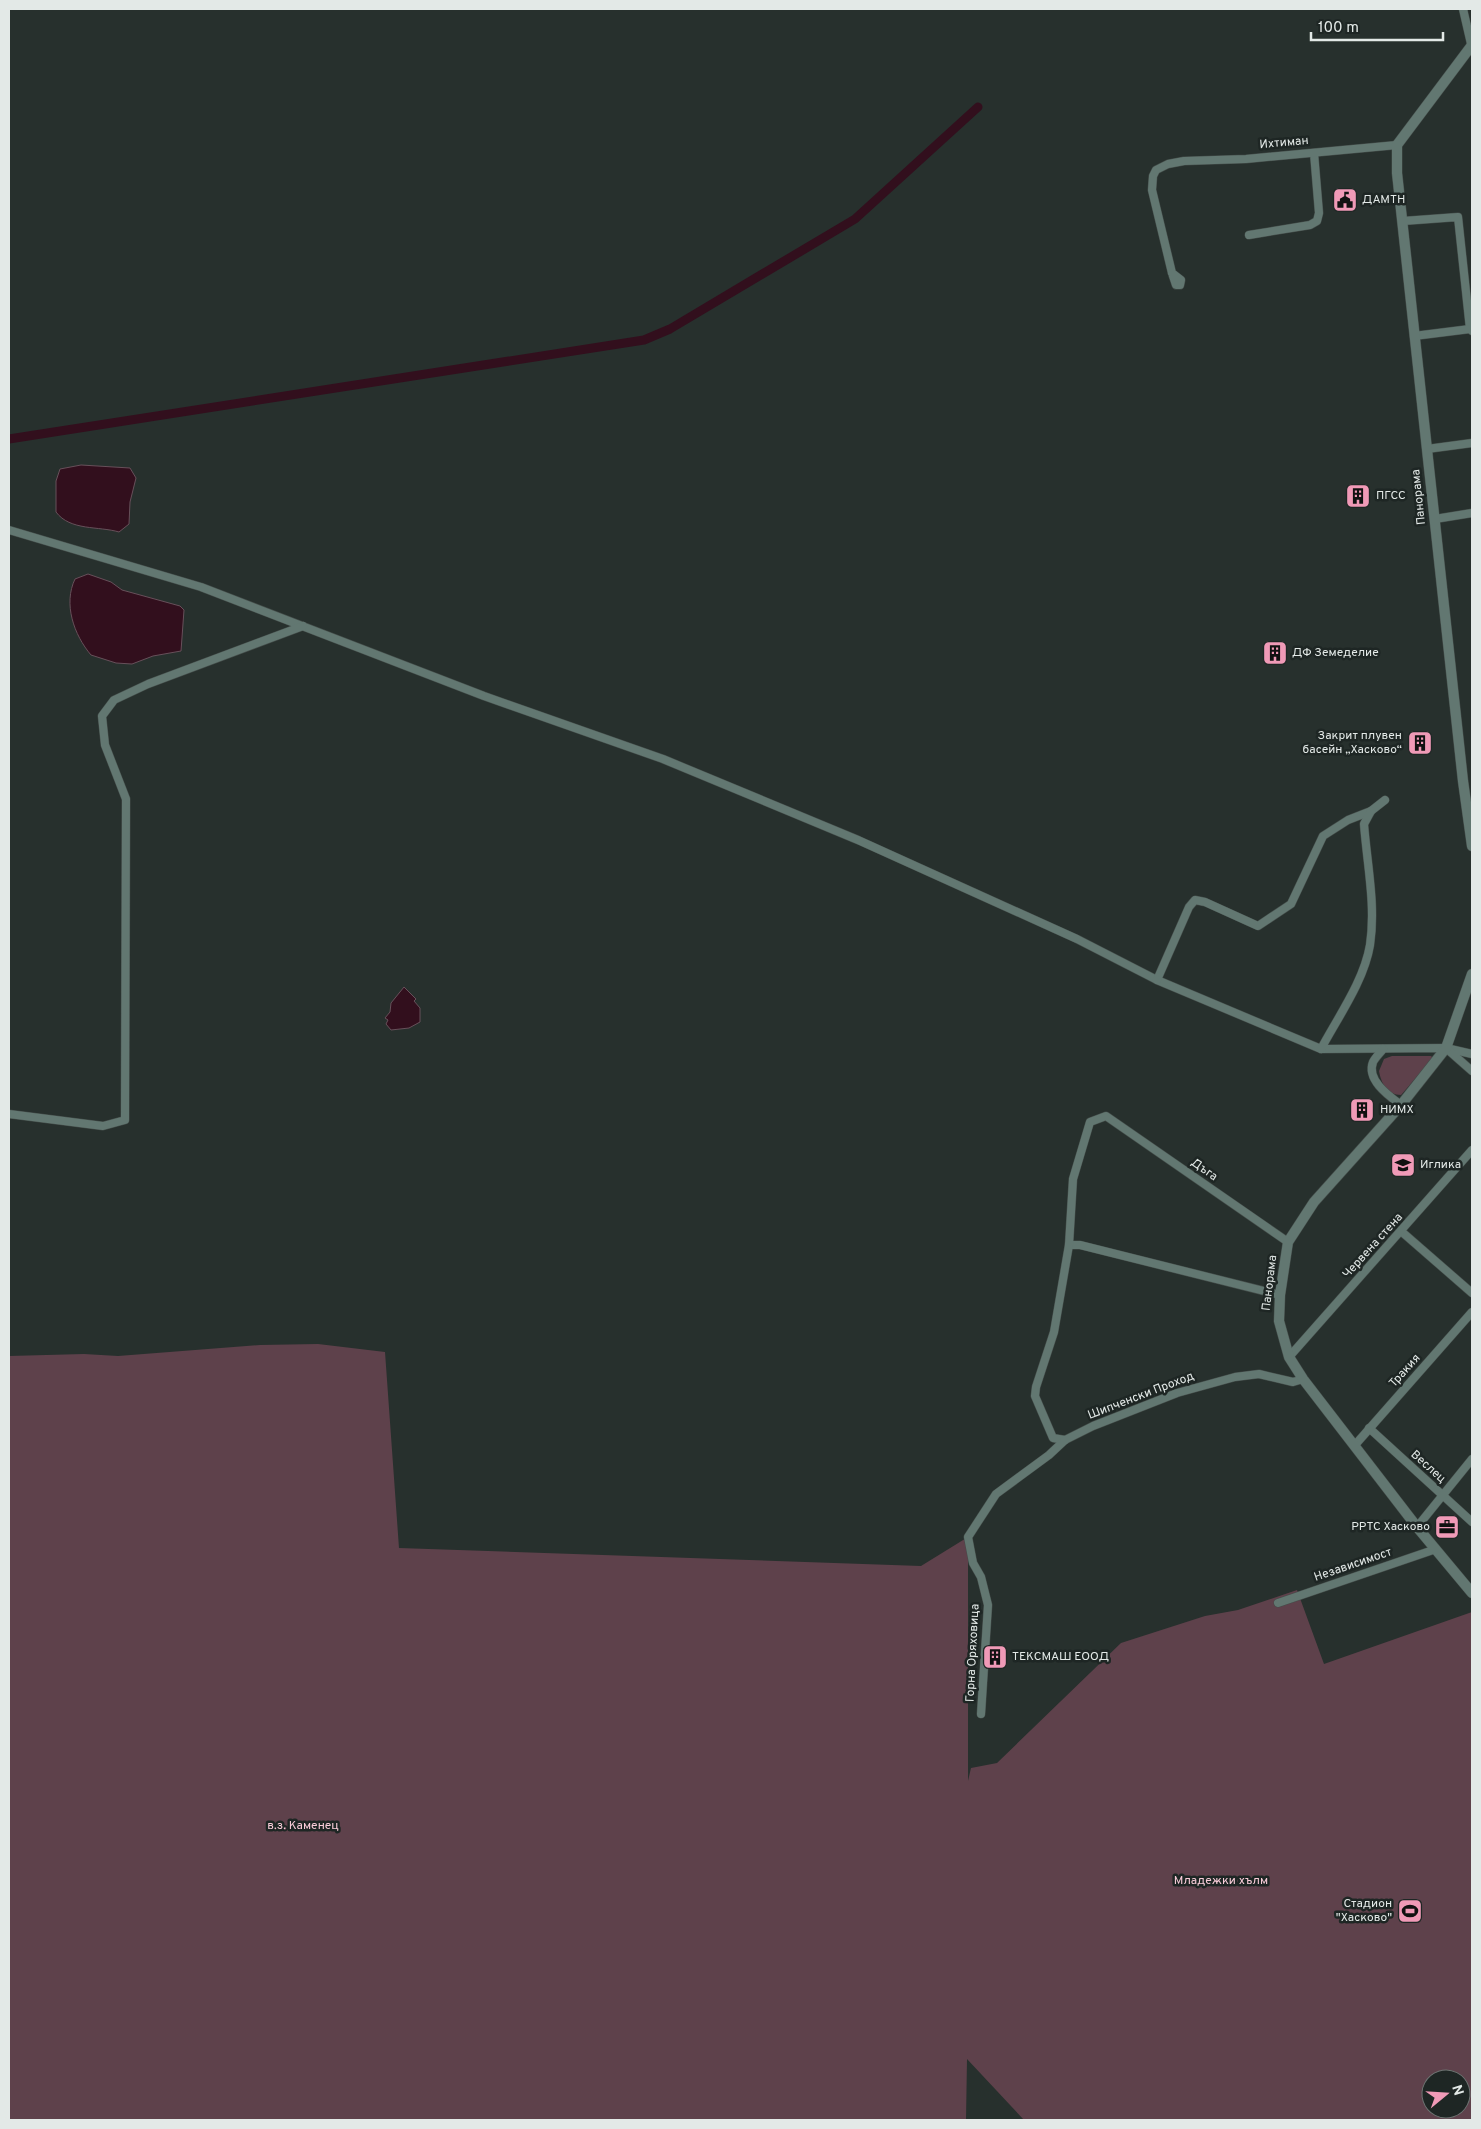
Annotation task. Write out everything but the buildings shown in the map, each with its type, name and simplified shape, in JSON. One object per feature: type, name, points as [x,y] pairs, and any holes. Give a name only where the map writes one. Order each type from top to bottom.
[{"type":"street","points":[[1397,145],[1472,46],[1463,9]]},
{"type":"street","name":"Ихтиман","points":[[1172,273],[1152,190],[1153,176],[1156,170],[1168,164],[1184,161],[1314,153],[1397,145]]},
{"type":"street","name":"Панорама","points":[[1397,145],[1397,173],[1414,336],[1463,781],[1472,846]]},
{"type":"street","points":[[1249,234],[1310,225],[1317,221],[1320,213],[1314,153]]},
{"type":"street","points":[[1403,221],[1458,217],[1471,330],[1414,336]]},
{"type":"street","points":[[1427,449],[1472,444]]},
{"type":"street","points":[[1434,519],[1472,513]]},
{"type":"street","points":[[9,530],[201,588],[484,696],[664,759],[831,828],[1077,939],[1157,980],[1322,1048],[1446,1048],[1472,1054]]},
{"type":"street","points":[[9,1114],[103,1126],[125,1120],[126,799],[105,745],[102,716],[114,700],[148,684],[303,626]]},
{"type":"street","points":[[1157,980],[1189,906],[1196,900],[1205,902],[1258,926],[1291,904],[1323,836],[1348,820],[1371,811],[1385,800]]},
{"type":"street","points":[[1322,1048],[1361,974],[1370,947],[1373,915],[1364,824],[1371,811]]},
{"type":"street","name":"Панорама","points":[[1472,974],[1446,1048],[1401,1105],[1314,1202],[1288,1242],[1280,1295],[1279,1321],[1289,1357],[1303,1379],[1417,1527],[1472,1593]]},
{"type":"street","points":[[1446,1048],[1472,1070]]},
{"type":"street","points":[[1383,1049],[1372,1063],[1373,1076],[1381,1089],[1401,1105]]},
{"type":"street","name":"Дъга","points":[[1069,1245],[1073,1179],[1090,1122],[1106,1116],[1288,1242]]},
{"type":"street","name":"Червена стена","points":[[1289,1357],[1402,1232],[1472,1150]]},
{"type":"street","points":[[1402,1232],[1472,1293]]},
{"type":"street","points":[[1065,1440],[1052,1438],[1035,1396],[1036,1387],[1054,1332],[1069,1245],[1080,1245],[1280,1295]]},
{"type":"street","name":"Тракия","points":[[1355,1445],[1472,1312]]},
{"type":"street","name":"Шипченски Проход","points":[[968,1537],[996,1494],[1050,1455],[1065,1440],[1139,1406],[1215,1381],[1259,1374],[1293,1382],[1303,1379]]},
{"type":"street","name":"Веслец","points":[[1369,1428],[1472,1522]]},
{"type":"street","points":[[1417,1527],[1472,1459]]},
{"type":"street","name":"Горна Оряховица","points":[[968,1537],[973,1562],[980,1577],[988,1605],[981,1714]]},
{"type":"street","name":"Независимост","points":[[1278,1602],[1436,1549]]},
{"type":"green space","points":[[1392,1056],[1431,1056],[1433,1058],[1401,1095],[1392,1093],[1385,1088],[1379,1071],[1384,1059]]},
{"type":"green space","name":"в.з. Каменец","points":[[318,1344],[385,1352],[399,1548],[921,1566],[968,1537],[968,1781],[971,1768],[997,1763],[1121,1643],[1205,1616],[1238,1610],[1297,1590],[1324,1664],[1472,1612],[1472,2120],[1024,2120],[967,2059],[966,2120],[9,2120],[9,1356],[84,1354],[118,1356],[260,1345]]},
{"type":"shaded area","points":[[81,465],[130,468],[136,478],[130,502],[129,524],[119,532],[77,525],[62,518],[56,512],[56,481],[60,469]]},
{"type":"shaded area","points":[[88,574],[111,582],[122,590],[180,606],[184,610],[181,651],[153,656],[132,664],[116,663],[91,655],[75,629],[70,609],[70,599],[75,579]]},
{"type":"shaded area","points":[[404,987],[416,999],[414,1001],[420,1008],[420,1022],[409,1028],[391,1030],[386,1024],[388,1020],[385,1018],[390,1012],[391,1003]]},
{"type":"waterway","points":[[9,439],[644,340],[670,329],[855,219],[978,107]]},
{"type":"place","name":"ДАМТН","points":[[1345,200]]},
{"type":"place","name":"ПГСС","points":[[1358,496]]},
{"type":"place","name":"ДФ Земеделие","points":[[1275,653]]},
{"type":"place","name":"Закрит плувен басейн „Хасково“","points":[[1420,743]]},
{"type":"place","name":"НИМХ","points":[[1362,1110]]},
{"type":"place","name":"Иглика","points":[[1403,1165]]},
{"type":"place","name":"РРТС Хасково","points":[[1447,1527]]},
{"type":"place","name":"ТЕКСМАШ ЕООД","points":[[995,1657]]},
{"type":"place","name":"Стадион \"Хасково\"","points":[[1410,1911]]},
{"type":"park label","name":"Младежки хълм","points":[[1221,1881]]}]
